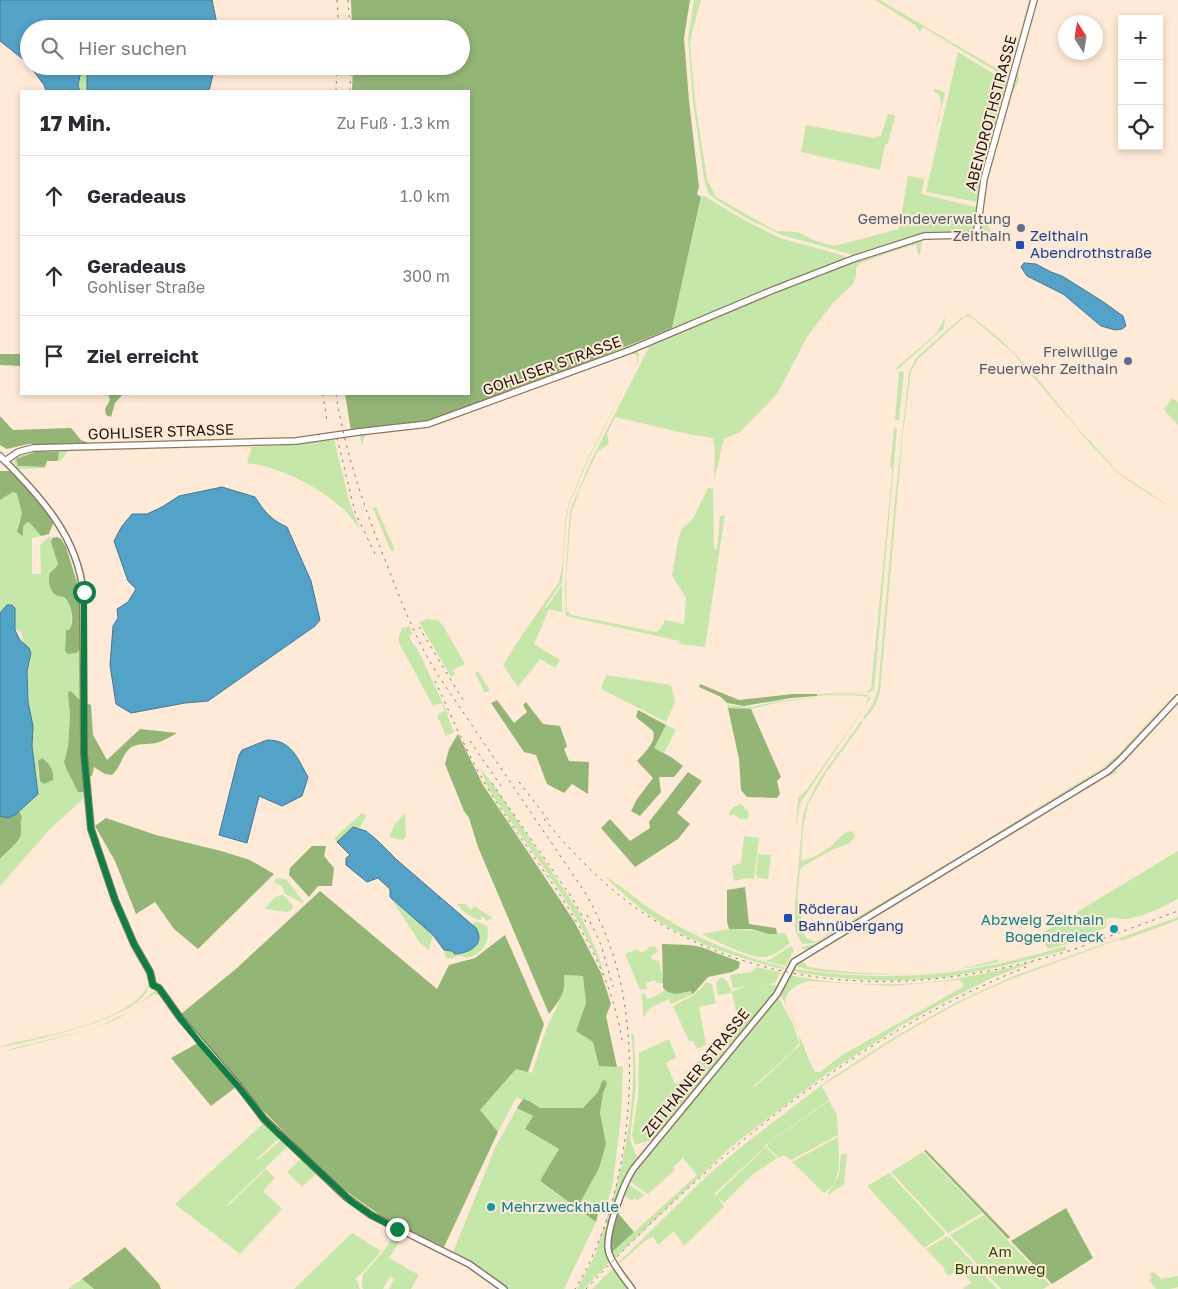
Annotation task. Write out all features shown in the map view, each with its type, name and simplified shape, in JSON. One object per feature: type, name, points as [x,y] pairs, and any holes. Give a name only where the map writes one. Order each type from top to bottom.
[{"type":"main road","name":"ABENDROTHSTRASSE","points":[[975,234],[984,179],[1034,0]]},
{"type":"main road","name":"GOHLISER STRASSE","points":[[5,461],[18,452],[33,448],[296,441],[428,424],[628,351],[853,259],[916,238],[969,236],[975,234]]},
{"type":"main road","points":[[0,456],[5,461]]},
{"type":"street","points":[[5,461],[40,497],[54,516],[70,548],[81,577],[84,592],[83,730],[91,829],[115,900],[134,944],[150,972],[153,985],[159,988],[181,1019],[264,1119],[340,1192],[359,1207],[397,1229],[469,1264],[504,1289]]},
{"type":"street","name":"ZEITHAINER STRASSE","points":[[632,1289],[609,1254],[607,1243],[622,1190],[634,1168],[777,994],[794,962],[1116,765],[1178,698]]},
{"type":"green space","points":[[351,0],[690,0],[684,38],[699,187],[697,194],[701,197],[672,328],[535,383],[427,422],[351,431],[345,395],[470,395],[470,90],[352,90],[353,75],[470,75],[470,20],[352,20]]},
{"type":"green space","points":[[694,0],[701,0],[690,44],[695,101],[707,179],[716,197],[776,231],[798,232],[813,240],[834,246],[899,229],[908,176],[924,179],[926,171],[921,194],[976,207],[973,230],[968,233],[931,234],[854,255],[782,235],[748,219],[715,199],[708,193],[704,179],[693,101],[688,38]]},
{"type":"green space","points":[[875,0],[880,0],[1004,73],[1010,73],[1029,0],[1031,0],[1010,77],[1007,78],[923,27],[920,32],[915,25]]},
{"type":"green space","points":[[1036,0],[1038,0],[1018,69],[1019,80],[1010,97],[989,176],[987,175]]},
{"type":"green space","points":[[958,52],[1008,84],[977,202],[926,192]]},
{"type":"green space","points":[[80,75],[87,75],[87,90],[80,90],[78,86]]},
{"type":"green space","points":[[934,89],[945,92],[937,126],[941,105],[940,95],[934,92]]},
{"type":"green space","points":[[888,114],[895,116],[888,144],[885,144],[880,170],[801,152],[806,125],[874,138],[881,135]]},
{"type":"green space","points":[[702,195],[746,221],[780,238],[845,256],[847,259],[681,326],[679,325],[641,344],[537,382],[672,328]]},
{"type":"green space","points":[[982,212],[993,236],[1003,235],[1001,237],[995,238],[981,232],[979,228]]},
{"type":"green space","points":[[922,239],[920,255],[918,254],[916,244],[862,262],[856,268],[853,284],[832,304],[807,337],[777,394],[740,432],[724,439],[714,481],[715,451],[713,438],[615,417],[607,434],[609,444],[598,451],[579,491],[571,514],[566,579],[567,611],[572,615],[656,632],[660,630],[665,620],[684,624],[686,598],[672,575],[679,536],[682,529],[693,519],[708,488],[713,489],[714,549],[717,549],[720,516],[725,515],[705,647],[679,644],[680,641],[566,616],[565,586],[571,508],[590,463],[649,347],[686,329],[815,276],[870,255]]},
{"type":"green space","points":[[969,314],[1001,340],[1028,367],[1075,425],[1118,472],[1178,512],[1118,473],[1092,446],[1012,352],[970,316],[964,317],[918,359],[911,372],[903,432],[880,691],[875,706],[865,719],[863,718],[873,704],[878,689],[895,500],[909,372],[916,358],[962,317]]},
{"type":"green space","points":[[945,317],[944,328],[897,370],[896,368],[937,333]]},
{"type":"green space","points":[[635,351],[639,353],[638,362],[635,368],[637,356],[633,353],[430,427],[368,434],[364,437],[362,446],[361,434],[420,428],[437,424]]},
{"type":"green space","points":[[0,354],[20,354],[20,366],[0,365]]},
{"type":"green space","points":[[899,372],[904,372],[899,420],[895,420]]},
{"type":"green space","points":[[632,373],[588,460],[569,505],[566,521],[562,582],[545,607],[562,585],[562,612],[549,609],[534,644],[560,660],[555,668],[540,659],[518,687],[503,665],[559,582],[563,562],[565,520],[569,503],[588,458]]},
{"type":"green space","points":[[108,395],[122,395],[115,403],[111,417],[106,415],[105,409],[110,400]]},
{"type":"green space","points":[[1172,398],[1178,402],[1178,425],[1164,410]]},
{"type":"green space","points":[[0,416],[13,430],[71,428],[81,440],[91,444],[28,444],[7,449],[0,445]]},
{"type":"green space","points":[[434,420],[420,424],[351,431],[353,429]]},
{"type":"green space","points":[[894,428],[897,428],[874,689],[871,692],[817,696],[817,694],[866,692],[871,689],[892,475],[892,468],[890,468]]},
{"type":"green space","points":[[334,439],[350,504],[360,529],[342,508],[310,485],[285,473],[247,463],[251,451],[250,447],[287,445]]},
{"type":"green space","points":[[68,450],[62,460],[58,461],[59,452],[35,452],[25,455],[20,467],[45,468],[17,469],[14,462],[15,458],[29,451]]},
{"type":"green space","points":[[35,452],[59,452],[58,461],[47,461],[45,467],[18,466],[16,459]]},
{"type":"green space","points":[[0,471],[9,471],[13,474],[48,512],[53,523],[49,534],[41,536],[29,522],[23,527],[23,536],[17,532],[22,513],[17,494],[13,492],[0,500]]},
{"type":"green space","points":[[13,492],[17,494],[22,513],[17,528],[23,527],[29,522],[41,536],[32,538],[32,574],[41,574],[40,545],[50,536],[58,564],[50,573],[56,595],[64,597],[69,603],[71,627],[69,630],[66,630],[65,651],[76,653],[80,650],[81,701],[71,691],[69,692],[68,747],[64,762],[78,792],[84,792],[84,798],[50,829],[0,886],[0,859],[18,841],[21,814],[19,811],[38,793],[32,746],[33,726],[28,702],[27,671],[30,650],[24,643],[21,632],[14,628],[15,608],[4,609],[0,613],[0,500]],"holes":[[[42,758],[49,764],[53,780],[44,784],[38,772],[38,761]]]},
{"type":"green space","points":[[376,507],[395,550],[391,551],[373,508]]},
{"type":"green space","points":[[57,537],[61,539],[66,547],[81,600],[80,650],[76,653],[68,654],[65,651],[66,630],[69,630],[72,623],[69,603],[66,598],[57,596],[54,593],[49,582],[50,573],[58,564],[51,542],[52,538]]},
{"type":"green space","points":[[427,619],[437,620],[442,624],[465,664],[453,670],[455,674],[451,677],[419,622]]},
{"type":"green space","points":[[409,626],[412,634],[409,636],[414,646],[416,646],[448,714],[454,732],[446,736],[437,715],[445,711],[441,703],[433,706],[399,643],[402,628]]},
{"type":"green space","points":[[478,671],[490,690],[485,693],[475,673]]},
{"type":"green space","points":[[606,675],[671,685],[675,702],[666,722],[601,689]]},
{"type":"green space","points":[[700,684],[739,700],[792,694],[817,694],[817,696],[791,698],[744,706],[727,703],[721,697],[699,687]]},
{"type":"green space","points":[[1178,689],[1120,755],[1110,764],[972,850],[1111,765],[1178,693],[1121,757],[1101,774],[809,949],[805,950],[801,947],[815,944],[926,878],[815,943],[802,944],[795,930],[795,903],[803,816],[813,790],[820,778],[861,721],[863,722],[826,773],[808,804],[803,828],[801,861],[827,849],[845,833],[852,831],[855,836],[850,843],[834,849],[803,866],[800,870],[797,896],[805,937],[815,942],[952,861],[1105,766],[1120,753]]},
{"type":"green space","points":[[71,691],[81,701],[91,705],[93,735],[107,760],[140,729],[177,733],[156,743],[132,747],[126,752],[112,775],[105,774],[94,767],[92,776],[83,779],[84,792],[78,792],[64,762],[68,747],[70,717],[68,692]]},
{"type":"green space","points":[[853,694],[868,695],[869,697],[853,695],[832,696],[780,702],[751,709],[728,708],[727,705],[752,707],[779,701]]},
{"type":"green space","points":[[869,697],[870,699],[800,803],[796,828],[798,798],[807,789],[845,735]]},
{"type":"green space","points":[[497,700],[514,723],[527,712],[523,705],[526,702],[543,724],[560,726],[567,746],[564,749],[569,761],[589,762],[588,794],[572,784],[564,793],[547,784],[536,755],[524,752],[491,703]]},
{"type":"green space","points":[[728,708],[751,709],[781,777],[777,781],[780,794],[777,798],[747,797],[741,790],[739,759]]},
{"type":"green space","points":[[638,710],[666,725],[654,748],[683,766],[674,777],[659,777],[661,792],[640,816],[631,811],[637,799],[653,778],[637,761],[649,747],[654,735],[653,731],[636,717]]},
{"type":"green space","points":[[666,725],[676,730],[664,753],[653,748]]},
{"type":"green space","points":[[458,734],[483,785],[574,921],[601,973],[611,1004],[606,1016],[617,1067],[599,1066],[593,1042],[576,1031],[586,1003],[583,976],[564,975],[563,992],[549,1014],[445,764],[449,749]]},
{"type":"green space","points":[[42,758],[53,773],[53,780],[44,784],[40,781],[38,761]]},
{"type":"green space","points":[[480,768],[495,787],[579,912],[598,954],[606,980],[585,933],[572,910],[497,802],[487,786]]},
{"type":"green space","points":[[1114,769],[1118,773],[1105,777],[802,960],[808,967],[901,974],[882,975],[831,972],[801,968],[796,966],[796,963]]},
{"type":"green space","points":[[688,772],[702,781],[677,813],[690,824],[678,839],[635,867],[601,828],[610,819],[630,841],[650,828],[649,822]]},
{"type":"green space","points":[[741,804],[748,811],[749,816],[746,820],[743,818],[742,820],[733,814],[731,816],[728,814],[733,807]]},
{"type":"green space","points":[[19,811],[22,817],[20,837],[0,859],[0,816],[9,818]]},
{"type":"green space","points":[[362,813],[366,816],[360,828],[349,830],[337,842],[334,838]]},
{"type":"green space","points":[[405,813],[406,837],[402,840],[389,837],[395,824]]},
{"type":"green space","points":[[106,818],[156,835],[250,860],[274,874],[198,949],[174,929],[155,902],[136,914],[115,861],[95,826]]},
{"type":"green space","points":[[744,836],[759,838],[754,879],[748,878],[734,881],[732,866],[741,863]]},
{"type":"green space","points":[[312,846],[326,846],[324,856],[334,868],[332,886],[318,886],[309,897],[289,875],[290,868]]},
{"type":"green space","points":[[1178,851],[1178,899],[1139,916],[1126,919],[1106,919],[1106,927],[1099,931],[1048,949],[1039,935]]},
{"type":"green space","points":[[758,854],[771,855],[768,879],[758,878],[756,875]]},
{"type":"green space","points":[[605,877],[664,918],[697,936],[731,951],[784,967],[785,970],[732,955],[681,934],[649,915]]},
{"type":"green space","points":[[277,878],[286,879],[304,902],[302,903],[285,894],[282,886],[273,882]]},
{"type":"green space","points":[[745,887],[749,924],[776,928],[777,934],[769,934],[751,929],[729,929],[727,922],[727,890]]},
{"type":"green space","points":[[320,891],[437,989],[449,965],[475,958],[505,935],[544,1024],[528,1072],[516,1069],[480,1110],[498,1132],[444,1247],[387,1220],[333,1182],[238,1085],[181,1014],[237,968]]},
{"type":"green space","points":[[284,895],[293,906],[292,910],[287,912],[264,909],[274,898]]},
{"type":"green space","points":[[390,897],[433,935],[429,950],[420,943]]},
{"type":"green space","points":[[457,904],[465,904],[471,910],[474,906],[493,918],[487,921],[483,917],[480,917],[482,920],[472,917]]},
{"type":"green space","points":[[1178,917],[1178,920],[1011,979],[962,1001],[903,1034],[822,1086],[829,1100],[766,1144],[714,1194],[716,1195],[766,1147],[777,1158],[752,1175],[724,1203],[718,1198],[724,1207],[684,1246],[674,1231],[658,1245],[653,1237],[646,1240],[619,1262],[708,1175],[746,1143],[827,1081],[896,1036],[957,1002],[1012,977]]},
{"type":"green space","points":[[474,922],[487,926],[488,937],[481,951],[466,958],[459,956],[452,959],[446,958],[444,950],[452,951],[455,954],[473,949],[477,945],[479,936],[472,925]]},
{"type":"green space","points":[[729,929],[785,933],[790,943],[772,955],[760,957],[734,949],[702,934]]},
{"type":"green space","points":[[662,944],[701,947],[740,962],[739,968],[732,972],[708,977],[693,994],[690,991],[672,993],[663,988]]},
{"type":"green space","points":[[655,946],[658,952],[652,955],[651,959],[659,961],[664,983],[657,983],[654,980],[646,983],[647,989],[640,990],[625,954],[637,949],[640,952],[646,951],[649,947]]},
{"type":"green space","points":[[791,946],[794,950],[786,966],[765,961],[771,959]]},
{"type":"green space","points":[[1065,946],[1067,950],[969,973],[936,978],[864,980],[827,977],[791,971],[794,969],[823,973],[878,976],[931,974],[986,966]]},
{"type":"green space","points":[[998,959],[999,962],[979,966],[952,970]]},
{"type":"green space","points":[[1036,961],[992,978],[948,1000],[902,1025],[825,1075],[732,1146],[615,1258],[611,1253],[697,1175],[683,1158],[673,1167],[675,1170],[648,1194],[629,1181],[778,997],[793,1024],[799,1043],[755,1087],[799,1046],[800,1041],[798,1033],[813,1069],[816,1072],[820,1072],[842,1055],[964,985],[959,980],[890,986],[809,981],[797,985],[788,993],[785,1001],[788,1009],[780,995],[789,975],[809,979],[871,984],[934,982],[995,971]]},
{"type":"green space","points":[[756,967],[780,972],[775,983],[733,988],[730,975],[752,972]]},
{"type":"green space","points":[[564,975],[583,976],[586,1003],[576,1031],[593,1042],[617,1067],[623,1066],[621,1117],[613,1182],[607,1205],[598,1214],[580,1203],[599,1168],[600,1113],[603,1093],[607,1084],[602,1081],[598,1092],[584,1108],[540,1108],[529,1101],[516,1098],[498,1132],[480,1110],[516,1068],[532,1073],[547,1027],[562,995]]},
{"type":"green space","points":[[721,977],[727,981],[732,992],[754,985],[767,984],[778,986],[772,993],[774,995],[729,1047],[724,1025],[738,1021],[732,993],[718,995],[716,983]]},
{"type":"green space","points":[[707,982],[712,984],[716,1003],[699,1007],[706,1045],[697,1049],[693,1041],[689,1041],[673,1006],[694,995]]},
{"type":"green space","points":[[148,984],[143,996],[129,1007],[115,1014],[130,1005],[141,995]]},
{"type":"green space","points":[[665,990],[677,994],[690,991],[693,994],[671,1004],[669,999],[650,1008],[643,1018],[641,994],[645,993],[647,999]]},
{"type":"green space","points":[[155,991],[160,992],[159,995],[154,994],[135,1007]]},
{"type":"green space","points":[[127,1012],[119,1018],[96,1028]]},
{"type":"green space","points":[[97,1021],[59,1034],[0,1048],[11,1043],[46,1036]]},
{"type":"green space","points":[[96,1028],[0,1053],[18,1047]]},
{"type":"green space","points":[[631,1033],[634,1035],[636,1084],[630,1138],[637,1158],[623,1181],[610,1224],[605,1224],[624,1154],[628,1130],[633,1081]]},
{"type":"green space","points":[[669,1039],[676,1058],[666,1063],[675,1084],[684,1079],[692,1094],[654,1139],[635,1145],[632,1135],[638,1098],[639,1053]]},
{"type":"green space","points":[[198,1043],[236,1087],[211,1106],[171,1058]]},
{"type":"green space","points":[[723,1050],[725,1054],[707,1076],[704,1076],[705,1078],[693,1093],[685,1072],[694,1068],[695,1063]]},
{"type":"green space","points":[[605,1080],[607,1084],[603,1093],[600,1113],[606,1144],[599,1168],[580,1203],[598,1214],[596,1222],[540,1181],[559,1149],[525,1129],[533,1116],[517,1108],[523,1099],[540,1108],[583,1108],[598,1092],[602,1081]]},
{"type":"green space","points":[[829,1101],[837,1115],[838,1135],[791,1160],[784,1155],[778,1158],[767,1146],[768,1143]]},
{"type":"green space","points":[[517,1108],[533,1116],[525,1129],[559,1149],[540,1182],[596,1222],[564,1289],[509,1289],[479,1267],[453,1252],[495,1148]]},
{"type":"green space","points":[[265,1122],[279,1138],[257,1159],[281,1140],[288,1146],[227,1205],[266,1169],[275,1178],[263,1191],[282,1209],[240,1254],[175,1204]]},
{"type":"green space","points":[[838,1137],[839,1160],[837,1175],[830,1188],[824,1193],[792,1162]]},
{"type":"green space","points":[[926,1150],[1010,1237],[1008,1239],[924,1151]]},
{"type":"green space","name":"Am Brunnenweg","points":[[923,1152],[982,1213],[948,1233],[891,1172]]},
{"type":"green space","points":[[841,1154],[847,1154],[844,1185],[827,1195],[839,1175]]},
{"type":"green space","points":[[301,1159],[316,1174],[302,1187],[287,1172]]},
{"type":"green space","name":"Am Brunnenweg","points":[[889,1173],[945,1233],[944,1235],[924,1248],[867,1186]]},
{"type":"green space","points":[[628,1184],[645,1195],[638,1200],[634,1198],[632,1201],[623,1195]]},
{"type":"green space","points":[[1066,1208],[1093,1258],[1052,1284],[1011,1241]]},
{"type":"green space","points":[[618,1213],[634,1232],[611,1253],[610,1243]]},
{"type":"green space","name":"Am Brunnenweg","points":[[984,1215],[1050,1285],[1043,1289],[1001,1289],[950,1235]]},
{"type":"green space","points":[[604,1226],[608,1228],[605,1250],[610,1262],[584,1289],[577,1289],[596,1253]]},
{"type":"green space","points":[[352,1233],[381,1251],[356,1278],[360,1289],[294,1289]]},
{"type":"green space","points":[[396,1233],[404,1234],[389,1258],[419,1275],[411,1289],[389,1289],[394,1279],[390,1276],[383,1289],[363,1289],[363,1274],[383,1252]]},
{"type":"green space","name":"Am Brunnenweg","points":[[949,1237],[997,1289],[964,1289],[972,1283],[959,1269],[949,1276],[944,1271],[945,1269],[926,1249]]},
{"type":"green space","points":[[125,1247],[159,1284],[161,1289],[94,1289],[82,1279]]},
{"type":"green space","points":[[613,1268],[629,1289],[592,1289]]},
{"type":"green space","points":[[1154,1272],[1161,1279],[1178,1276],[1178,1287],[1156,1289],[1149,1280],[1152,1278],[1149,1274]]},
{"type":"green space","points":[[82,1279],[94,1289],[68,1289]]},
{"type":"water","points":[[0,0],[212,0],[216,20],[20,20],[20,57],[0,41]]},
{"type":"water","points":[[37,75],[80,75],[78,86],[80,90],[46,90]]},
{"type":"water","points":[[87,75],[213,75],[209,90],[87,90]]},
{"type":"water","points":[[1024,263],[1036,264],[1062,276],[1123,316],[1126,326],[1115,330],[1101,326],[1063,294],[1027,276],[1021,267]]},
{"type":"water","points":[[222,487],[255,497],[268,515],[287,527],[311,581],[320,620],[315,626],[208,701],[185,703],[131,713],[116,704],[110,665],[113,626],[118,618],[117,609],[128,602],[136,589],[128,581],[114,541],[122,526],[132,514],[147,514],[179,496]]},
{"type":"water","points":[[7,605],[12,605],[15,608],[15,630],[20,640],[29,648],[31,653],[27,671],[28,702],[33,726],[32,746],[38,794],[16,814],[8,818],[0,816],[0,613]]},
{"type":"water","points":[[267,740],[282,743],[293,751],[297,757],[308,777],[302,796],[282,806],[259,796],[247,843],[219,835],[239,755],[242,750]]},
{"type":"water","points":[[353,827],[366,831],[476,928],[479,939],[474,947],[466,952],[455,954],[452,951],[444,950],[433,935],[390,897],[390,889],[378,878],[367,882],[346,865],[346,858],[350,855],[337,842]]},
{"type":"railway","points":[[337,0],[338,20]]},
{"type":"railway","points":[[348,0],[349,20]]},
{"type":"railway","points":[[336,90],[337,75]]},
{"type":"railway","points":[[350,90],[351,75]]},
{"type":"railway","points":[[323,395],[327,421]]},
{"type":"railway","points":[[336,395],[351,464],[382,553],[420,643],[442,681],[586,894],[595,910],[615,961],[624,1000],[629,1041],[626,1129],[619,1173],[608,1215],[593,1254],[575,1289]]},
{"type":"railway","points":[[337,438],[355,512],[375,554]]},
{"type":"railway","points":[[419,627],[463,700]]},
{"type":"railway","points":[[435,681],[486,786],[572,914],[588,943],[603,974],[614,1006],[622,1040]]},
{"type":"railway","points":[[470,741],[501,786]]},
{"type":"railway","points":[[519,782],[550,822]]},
{"type":"railway","points":[[492,783],[572,898],[587,924]]},
{"type":"railway","points":[[544,819],[600,879],[649,917],[715,951],[766,967],[818,977],[870,981],[923,980],[976,973],[1029,962],[1081,947]]},
{"type":"railway","points":[[1075,949],[1178,911]]},
{"type":"railway","points":[[587,915],[601,945],[613,987]]},
{"type":"railway","points":[[586,1289],[684,1192],[735,1147],[789,1104],[844,1064],[902,1028],[963,995],[1026,967]]},
{"type":"place","name":"Gemeindeverwaltung Zeithain","points":[[1021,228]]},
{"type":"place","name":"Zeithain Abendrothstraße","points":[[1020,245]]},
{"type":"place","name":"Freiwillige Feuerwehr Zeithain","points":[[1128,361]]},
{"type":"place","name":"Röderau Bahnübergang","points":[[788,918]]},
{"type":"place","name":"Abzweig Zeithain Bogendreieck","points":[[1114,929]]},
{"type":"place","name":"Mehrzweckhalle","points":[[491,1207]]},
{"type":"route","points":[[84,592],[83,730],[91,829],[123,921],[150,972],[153,985],[159,988],[200,1043],[264,1119],[352,1202],[397,1229]]}]
